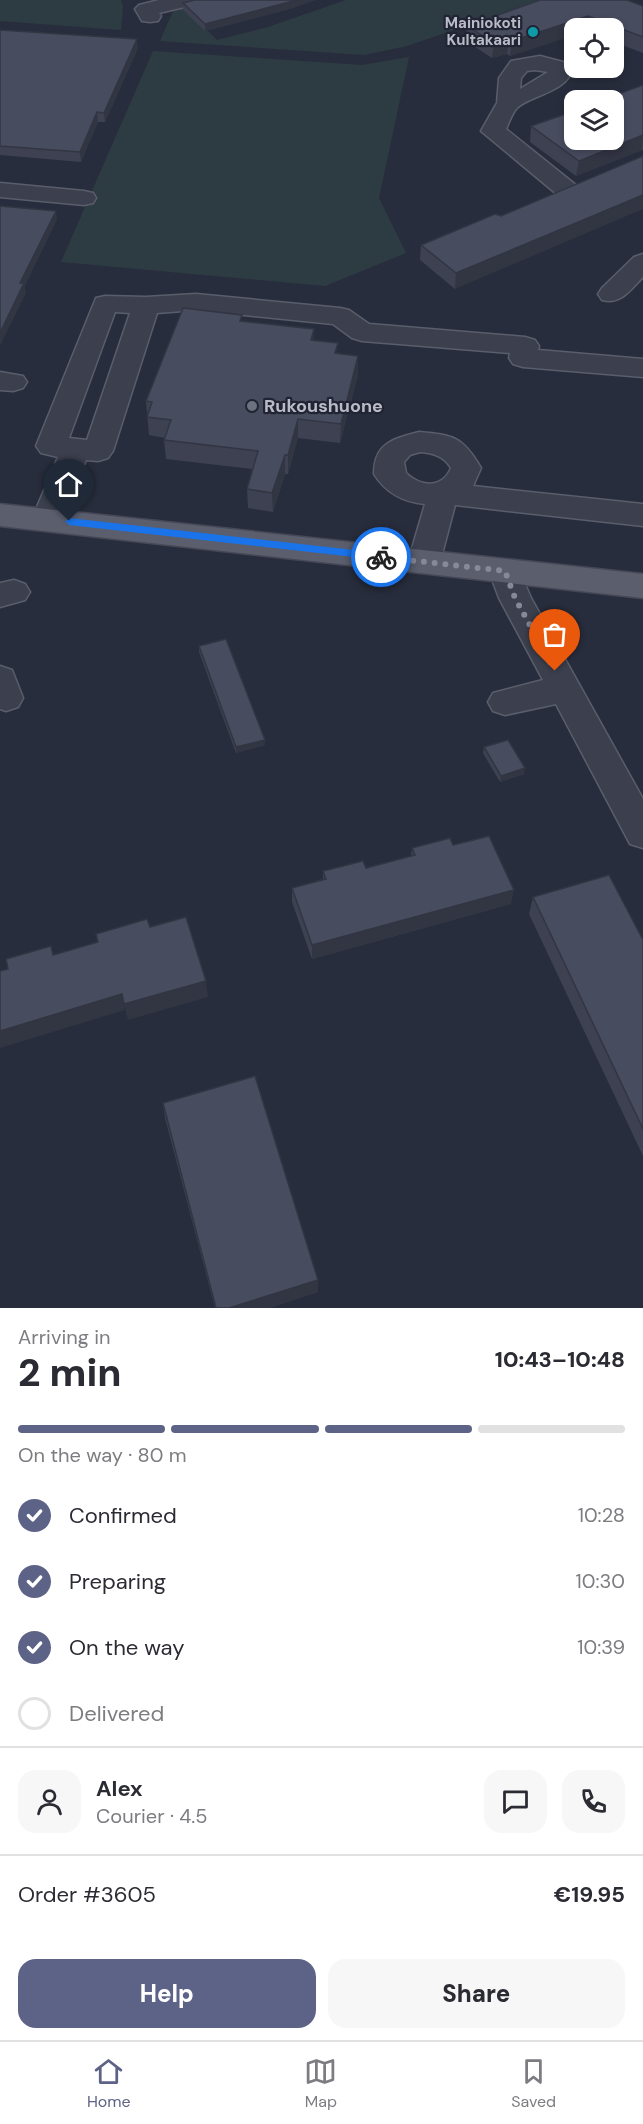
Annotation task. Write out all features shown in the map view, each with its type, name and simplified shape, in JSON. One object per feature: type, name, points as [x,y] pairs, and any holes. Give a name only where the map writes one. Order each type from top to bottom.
[{"type":"main road","points":[[0,515],[643,586]]},
{"type":"street","points":[[150,16],[146,9],[190,0]]},
{"type":"street","points":[[508,103],[493,131],[569,191]]},
{"type":"street","points":[[0,190],[84,198]]},
{"type":"street","points":[[611,294],[643,262]]},
{"type":"street","points":[[146,305],[98,451],[51,446],[105,304],[146,305],[195,302],[340,316],[362,332],[525,346],[523,358],[643,368]]},
{"type":"street","points":[[47,519],[76,448]]},
{"type":"street","points":[[424,562],[443,493],[643,515]]},
{"type":"street","points":[[505,571],[515,598],[643,833]]},
{"type":"street","points":[[505,702],[564,689]]},
{"type":"shaded area","points":[[0,0],[121,0],[123,6],[121,30],[0,21]]},
{"type":"shaded area","points":[[346,0],[541,0],[407,46],[364,55],[160,41],[173,11],[185,8],[217,40],[268,27]]},
{"type":"shaded area","points":[[153,51],[362,65],[409,57],[379,198],[406,253],[325,286],[61,262]]},
{"type":"building","points":[[195,0],[297,0],[205,24],[183,3]]},
{"type":"building","points":[[540,0],[627,0],[643,6],[643,37],[624,30],[624,18],[588,16],[564,18],[564,24],[512,41],[509,39],[494,43],[467,26]]},
{"type":"building","points":[[0,30],[137,39],[104,113],[97,112],[80,152],[0,146]]},
{"type":"building","points":[[643,85],[643,135],[624,143],[624,92]]},
{"type":"building","points":[[564,114],[564,150],[606,150],[579,161],[531,126]]},
{"type":"building","points":[[643,156],[643,195],[456,273],[421,245],[495,214],[501,216]]},
{"type":"building","points":[[0,206],[56,211],[20,283],[24,283],[0,333]]},
{"type":"building","name":"Rukoushuone","points":[[183,308],[242,315],[240,321],[314,329],[311,340],[338,343],[335,353],[358,356],[341,424],[298,419],[288,455],[285,455],[272,493],[247,489],[258,451],[164,440],[171,420],[147,417],[152,402],[146,401]]},
{"type":"building","points":[[226,639],[265,740],[236,747],[199,646]]},
{"type":"building","points":[[508,740],[525,768],[501,776],[484,747]]},
{"type":"building","points":[[489,836],[514,890],[312,945],[292,888],[326,879],[323,871],[363,861],[366,868],[415,855],[412,848],[450,838],[453,845]]},
{"type":"building","points":[[609,875],[643,940],[643,1129],[533,897]]},
{"type":"building","points":[[186,917],[206,981],[124,1004],[122,994],[0,1031],[0,971],[8,969],[6,959],[51,946],[53,955],[98,942],[96,934],[147,919],[150,927]]},
{"type":"building","points":[[255,1076],[318,1280],[229,1308],[216,1308],[163,1103]]},
{"type":"way so far","points":[[381,557],[505,571],[515,598],[555,671]]},
{"type":"place","name":"Mainiokoti Kultakaari","points":[[533,32]]},
{"type":"place","name":"Rukoushuone","points":[[252,406]]},
{"type":"route","points":[[69,521],[381,557]]}]
